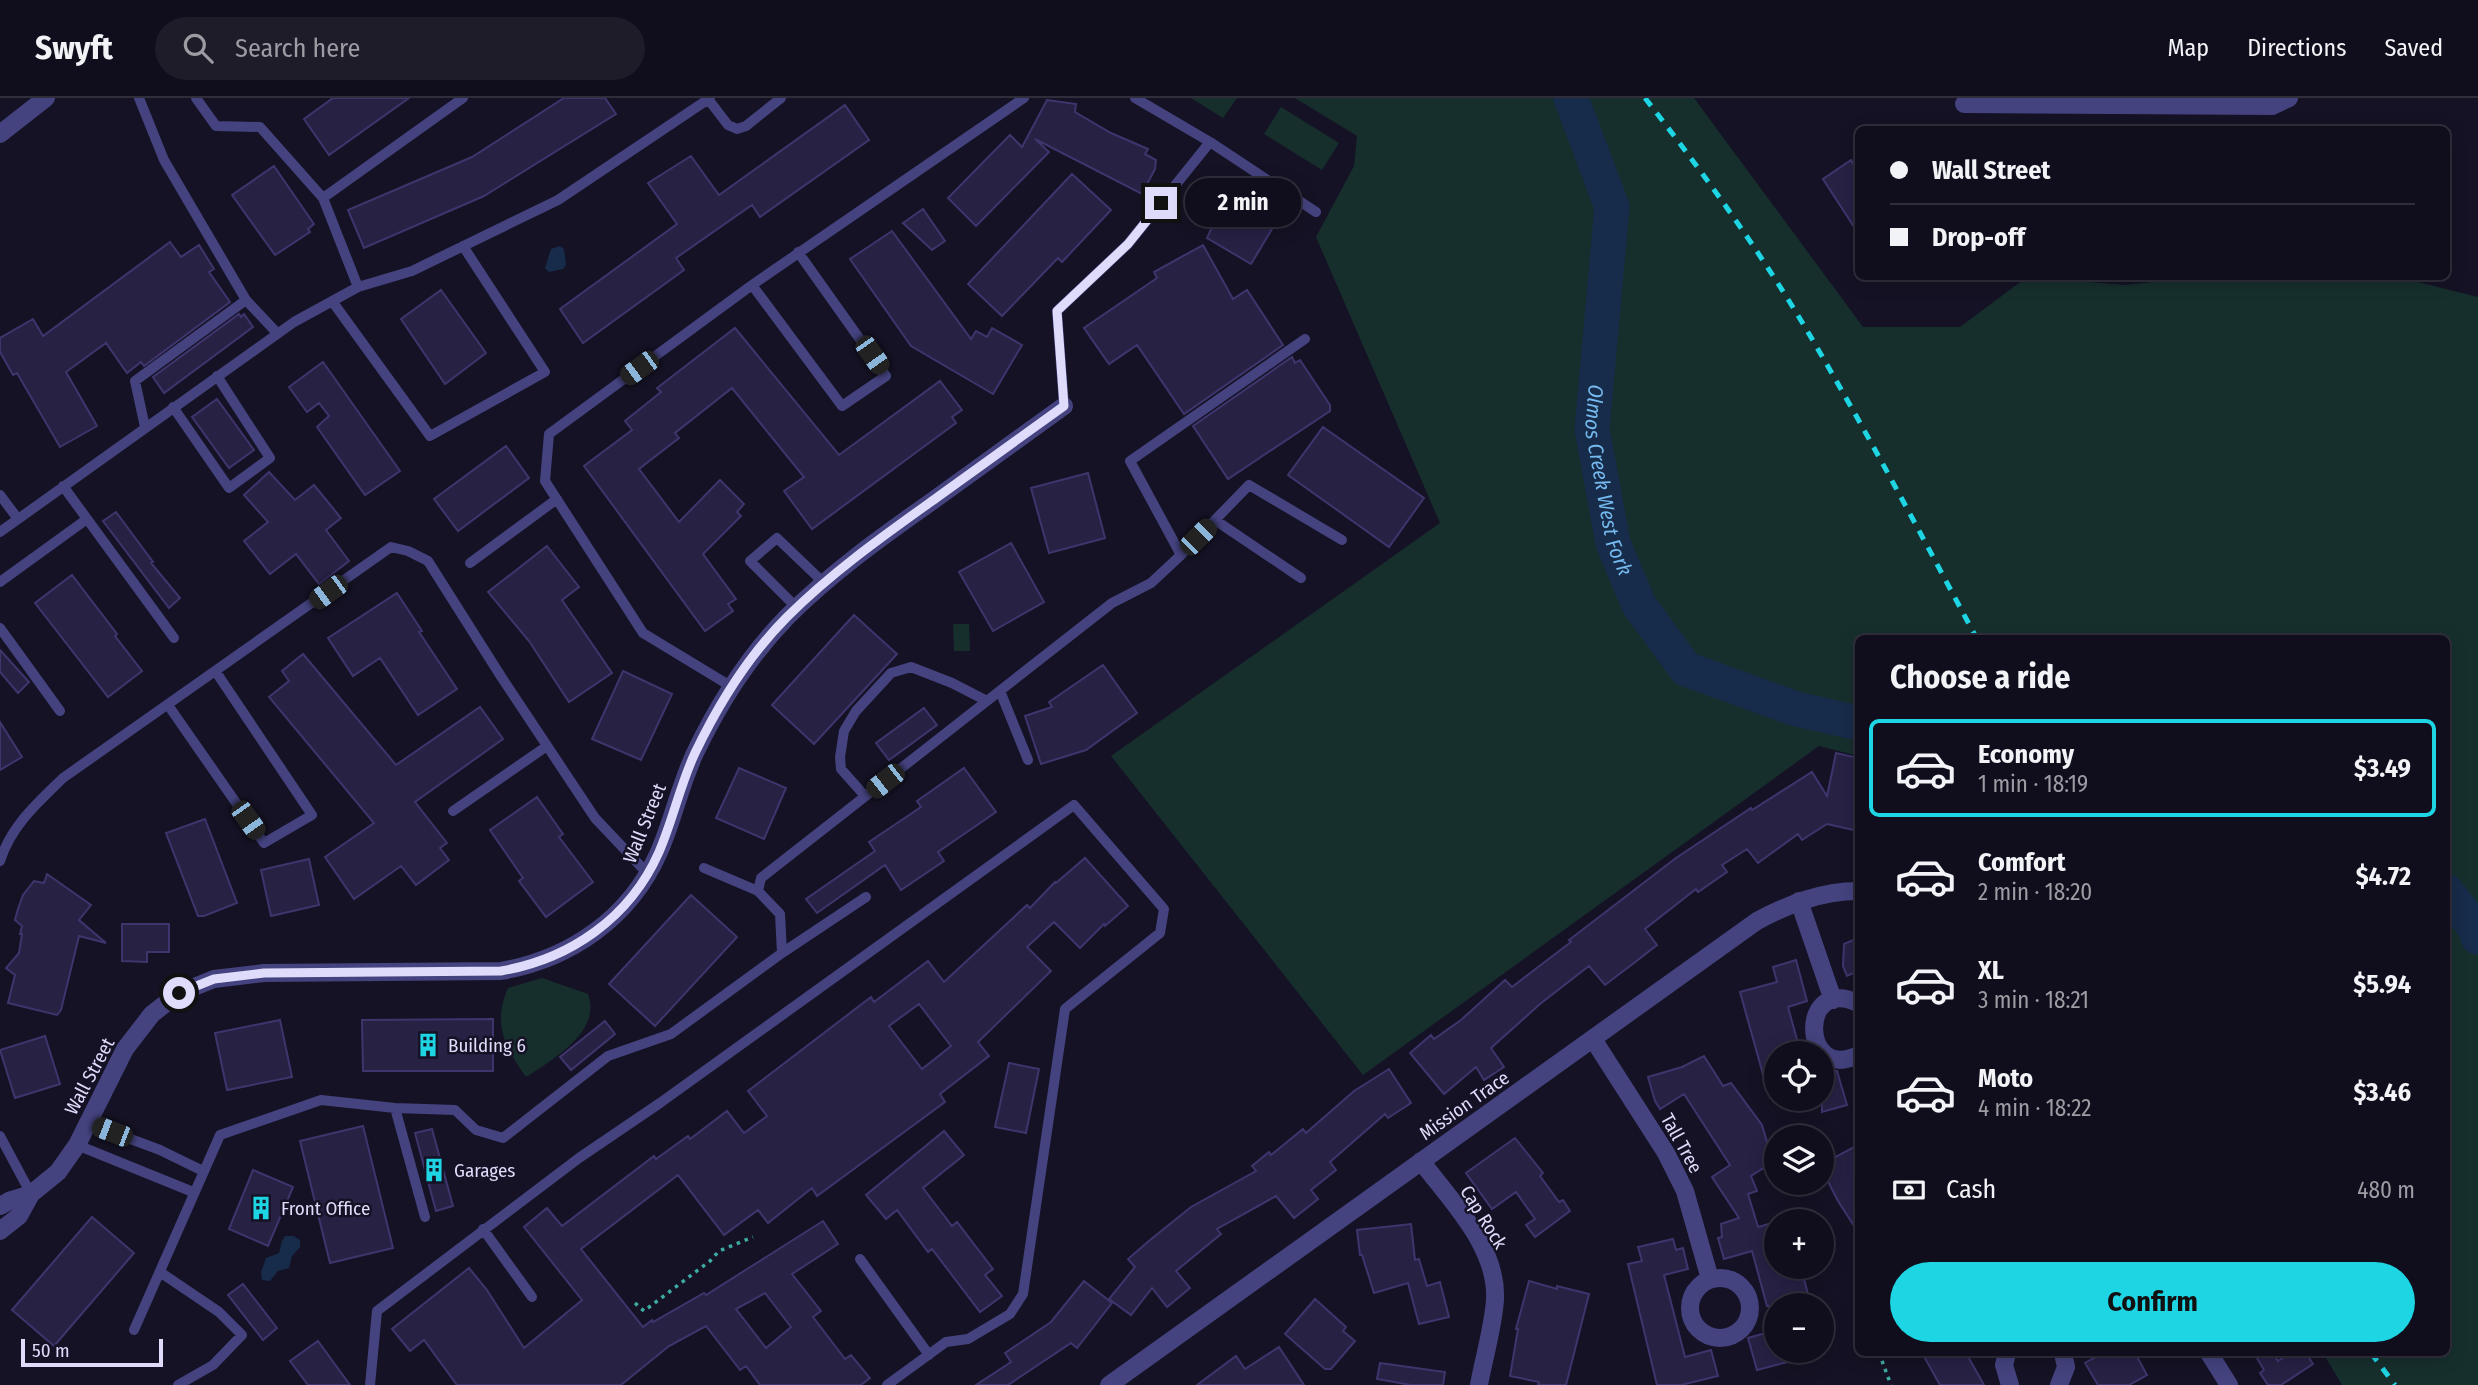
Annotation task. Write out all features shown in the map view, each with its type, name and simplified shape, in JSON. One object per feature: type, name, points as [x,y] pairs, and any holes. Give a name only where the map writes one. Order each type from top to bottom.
[{"type":"street","points":[[0,134],[46,98]]},
{"type":"street","points":[[1964,104],[2272,106],[2288,98]]},
{"type":"street","name":"Wall Street","points":[[0,1231],[19,1216],[31,1194],[58,1171],[77,1145],[114,1068],[135,1035],[152,1014],[179,993],[214,979],[264,973],[480,972],[522,967],[561,953],[597,932],[627,903],[648,874],[660,850],[695,754],[732,687],[750,661],[797,608],[847,562],[1064,406]]},
{"type":"street","name":"Mission Trace","points":[[1109,1385],[1757,921],[1799,901],[1825,894],[1855,891]]},
{"type":"street","points":[[1799,901],[1833,1000]]},
{"type":"street","points":[[1855,1002],[1849,999],[1833,1000],[1820,1008],[1813,1022],[1817,1045],[1829,1056],[1844,1059],[1855,1056]]},
{"type":"street","name":"Tall Tree","points":[[1593,1039],[1660,1143],[1679,1178],[1710,1279]]},
{"type":"street","name":"Cap Rock","points":[[1421,1161],[1470,1226],[1485,1252],[1493,1275],[1495,1300],[1479,1385]]},
{"type":"street","name":"Wall Street","points":[[0,1206],[31,1194]]},
{"type":"street","points":[[2006,1356],[2004,1365],[2010,1385]]},
{"type":"street","points":[[2059,1385],[2066,1367],[2064,1356]]},
{"type":"street","points":[[2211,1356],[2229,1385]]},
{"type":"lane","points":[[139,98],[164,160],[246,300],[277,333]]},
{"type":"lane","points":[[195,98],[216,126],[260,127],[323,198],[358,288]]},
{"type":"lane","points":[[323,198],[463,98]]},
{"type":"lane","points":[[0,532],[277,333],[332,301],[358,288],[412,271],[558,200],[709,99],[728,125],[737,129],[781,98]]},
{"type":"lane","points":[[732,687],[643,633],[545,481],[549,435],[752,285],[1024,98]]},
{"type":"lane","points":[[1135,98],[1210,142],[1316,212]]},
{"type":"lane","points":[[1064,406],[1057,311],[1128,244],[1210,142]]},
{"type":"lane","points":[[332,301],[430,436],[545,372],[463,246]]},
{"type":"lane","points":[[752,285],[842,406],[886,376],[799,252]]},
{"type":"lane","points":[[145,427],[135,381],[246,300]]},
{"type":"lane","points":[[1181,555],[1130,461],[1305,339]]},
{"type":"lane","points":[[173,407],[229,488],[270,458],[217,376]]},
{"type":"lane","points":[[758,891],[761,878],[865,796],[1112,603],[1151,583],[1249,485],[1342,540]]},
{"type":"lane","points":[[63,486],[174,638]]},
{"type":"lane","points":[[0,495],[18,519]]},
{"type":"lane","points":[[470,563],[557,499]]},
{"type":"lane","points":[[0,582],[87,519]]},
{"type":"lane","points":[[1215,520],[1301,578]]},
{"type":"lane","points":[[797,608],[750,561],[776,538],[824,583]]},
{"type":"lane","points":[[0,862],[5,846],[27,812],[63,778],[391,547],[408,551],[428,561],[595,818],[648,874]]},
{"type":"lane","points":[[0,628],[60,711]]},
{"type":"lane","points":[[865,796],[841,769],[844,731],[856,711],[891,673],[911,667],[952,683],[987,701]]},
{"type":"lane","points":[[168,705],[264,843],[312,815],[216,672]]},
{"type":"lane","points":[[1000,691],[1028,760]]},
{"type":"lane","points":[[453,811],[547,746]]},
{"type":"lane","points":[[370,1385],[377,1311],[579,1158],[660,1103],[1074,805],[1164,909],[1160,933],[1066,1009],[1023,1294],[1010,1314],[968,1339],[946,1342],[887,1385]]},
{"type":"lane","points":[[704,868],[758,891],[780,914],[782,953]]},
{"type":"lane","points":[[134,1330],[220,1135],[320,1100],[395,1108],[455,1110],[476,1130],[503,1138],[608,1056],[671,1034],[782,953],[866,897]]},
{"type":"lane","points":[[395,1108],[425,1217]]},
{"type":"lane","points":[[88,1123],[160,1150],[203,1171]]},
{"type":"lane","points":[[0,1136],[31,1194]]},
{"type":"lane","points":[[77,1145],[193,1192]]},
{"type":"lane","points":[[483,1229],[532,1297]]},
{"type":"lane","points":[[860,1259],[929,1354]]},
{"type":"lane","points":[[160,1272],[219,1312],[242,1335],[214,1365],[178,1385]]},
{"type":"path","points":[[635,1303],[643,1311],[710,1261],[719,1251],[753,1237]]},
{"type":"path","points":[[1880,1356],[1891,1385]]},
{"type":"green space","points":[[1191,98],[1237,98],[1223,118]]},
{"type":"green space","points":[[1295,98],[1694,98],[1863,327],[1960,327],[2023,280],[2125,285],[2173,280],[2410,280],[2478,297],[2478,1385],[2342,1385],[2325,1356],[2450,1356],[2450,635],[1855,635],[1855,755],[1819,746],[1363,1075],[1111,756],[1440,523],[1316,237],[1354,166],[1357,136]]},
{"type":"green space","points":[[1281,107],[1339,143],[1322,170],[1264,134]]},
{"type":"green space","points":[[953,624],[969,624],[970,651],[954,651]]},
{"type":"green space","points":[[542,978],[588,994],[588,1021],[561,1053],[526,1077],[512,1056],[503,1035],[501,1013],[508,988]]},
{"type":"water","points":[[560,246],[564,249],[566,265],[563,269],[549,272],[545,268],[551,249]]},
{"type":"water","points":[[285,1236],[300,1240],[300,1247],[292,1256],[289,1268],[278,1271],[270,1281],[262,1280],[261,1272],[266,1258],[279,1253]]},
{"type":"building","points":[[333,98],[409,98],[329,155],[304,119]]},
{"type":"building","points":[[564,98],[605,98],[616,114],[484,196],[364,248],[348,210],[472,157]]},
{"type":"building","points":[[1047,100],[1076,104],[1075,112],[1111,133],[1148,149],[1145,154],[1156,160],[1155,169],[1142,194],[1035,139],[1049,152],[976,226],[948,198],[1010,135],[1022,147]]},
{"type":"building","points":[[845,105],[869,140],[760,217],[752,205],[676,258],[684,270],[583,343],[560,309],[677,224],[648,183],[691,156],[719,195]]},
{"type":"building","points":[[1851,160],[1855,167],[1855,228],[1823,179]]},
{"type":"building","points":[[274,166],[314,224],[308,229],[310,232],[275,255],[232,195]]},
{"type":"building","points":[[1072,174],[1111,210],[1062,262],[1058,258],[1002,316],[968,284]]},
{"type":"building","points":[[1231,197],[1275,224],[1251,264],[1207,238],[1212,227],[1203,222],[1216,202],[1225,207]]},
{"type":"building","points":[[923,209],[945,241],[932,250],[903,223]]},
{"type":"building","points":[[892,231],[971,339],[976,331],[987,337],[992,328],[1022,345],[993,394],[911,346],[850,259]]},
{"type":"building","points":[[170,242],[181,257],[199,245],[214,269],[209,272],[230,302],[144,366],[141,362],[127,373],[106,343],[66,372],[97,426],[60,447],[17,373],[13,375],[0,352],[0,338],[33,319],[43,336]]},
{"type":"building","points":[[1203,245],[1233,299],[1247,290],[1283,345],[1184,414],[1137,345],[1109,364],[1084,328],[1157,278],[1154,272]]},
{"type":"building","points":[[441,290],[486,353],[445,384],[401,319]]},
{"type":"building","points":[[239,314],[241,317],[244,314],[253,327],[164,393],[153,377]]},
{"type":"building","points":[[735,328],[839,455],[940,381],[962,410],[952,417],[956,423],[812,529],[784,491],[804,477],[732,388],[675,433],[679,438],[639,469],[679,522],[720,480],[744,504],[737,512],[741,516],[703,554],[736,599],[728,604],[733,611],[705,631],[584,466],[632,430],[625,421],[661,392],[657,388]]},
{"type":"building","points":[[1292,357],[1295,363],[1300,360],[1330,405],[1330,411],[1228,479],[1193,426]]},
{"type":"building","points":[[323,362],[400,471],[365,495],[317,427],[329,416],[319,403],[307,412],[289,387]]},
{"type":"building","points":[[217,399],[254,450],[229,468],[192,417]]},
{"type":"building","points":[[1323,427],[1424,498],[1389,547],[1288,475]]},
{"type":"building","points":[[506,446],[529,478],[458,531],[434,499]]},
{"type":"building","points":[[269,472],[295,500],[314,485],[341,518],[326,530],[349,561],[319,584],[296,554],[270,574],[244,541],[268,522],[244,495]]},
{"type":"building","points":[[1088,473],[1105,538],[1049,553],[1031,488]]},
{"type":"building","points":[[116,512],[153,562],[151,563],[180,598],[169,608],[103,521]]},
{"type":"building","points":[[1011,543],[1044,602],[993,631],[959,572]]},
{"type":"building","points":[[547,546],[579,587],[562,600],[612,673],[569,702],[529,641],[488,592]]},
{"type":"building","points":[[72,575],[142,671],[108,697],[35,603]]},
{"type":"building","points":[[397,593],[457,689],[418,715],[380,658],[353,676],[328,638]]},
{"type":"building","points":[[854,615],[897,654],[814,744],[772,705]]},
{"type":"building","points":[[0,650],[29,682],[18,693],[0,672]]},
{"type":"building","points":[[303,654],[396,765],[480,707],[503,739],[415,802],[447,843],[440,848],[449,860],[416,885],[401,866],[354,899],[325,857],[374,823],[269,697],[289,681],[282,671]]},
{"type":"building","points":[[1103,665],[1137,713],[1086,750],[1041,764],[1025,716],[1052,707],[1049,702]]},
{"type":"building","points":[[623,671],[672,694],[641,760],[592,739]]},
{"type":"building","points":[[924,708],[937,725],[889,760],[876,743]]},
{"type":"building","points":[[0,722],[22,757],[0,770]]},
{"type":"building","points":[[1836,753],[1855,757],[1855,830],[1827,824],[1802,840],[1798,834],[1758,863],[1747,849],[1722,865],[1727,872],[1698,892],[1696,889],[1645,929],[1657,945],[1605,985],[1589,966],[1540,1004],[1491,1048],[1504,1067],[1484,1080],[1476,1067],[1444,1094],[1410,1053],[1431,1035],[1434,1039],[1461,1020],[1505,980],[1512,987],[1676,858],[1751,808],[1752,810],[1812,772],[1827,796]]},
{"type":"building","points":[[739,768],[786,788],[764,839],[716,818]]},
{"type":"building","points":[[964,768],[996,812],[938,852],[944,861],[901,890],[885,865],[817,913],[806,899],[875,851],[869,842],[921,807],[917,801]]},
{"type":"building","points":[[537,797],[563,834],[559,837],[593,882],[546,917],[519,881],[523,878],[490,830]]},
{"type":"building","points":[[205,819],[237,903],[198,916],[166,833]]},
{"type":"building","points":[[1085,858],[1128,906],[1105,926],[1104,924],[1080,948],[1054,922],[1027,947],[1051,971],[978,1042],[989,1056],[940,1094],[945,1102],[817,1196],[812,1188],[768,1223],[758,1210],[724,1235],[678,1175],[581,1249],[643,1327],[704,1293],[706,1295],[823,1221],[838,1244],[792,1274],[821,1311],[813,1317],[845,1359],[851,1355],[870,1378],[861,1385],[760,1385],[746,1366],[740,1370],[706,1326],[669,1346],[621,1385],[457,1385],[424,1340],[410,1351],[392,1329],[469,1268],[487,1290],[524,1348],[582,1300],[524,1227],[547,1208],[562,1226],[654,1156],[656,1159],[688,1136],[690,1139],[727,1111],[744,1133],[767,1116],[748,1091],[871,997],[874,1002],[928,961],[944,982],[1027,905],[1030,908]],"holes":[[[919,1004],[951,1046],[922,1069],[889,1026]],[[765,1293],[791,1327],[766,1348],[736,1309]]]},
{"type":"building","points":[[309,859],[319,905],[271,916],[261,870]]},
{"type":"building","points":[[47,874],[91,905],[79,920],[106,943],[79,936],[61,1010],[57,1015],[8,1003],[15,975],[6,968],[19,953],[22,934],[22,926],[15,920],[18,909],[23,895],[34,881],[44,883]]},
{"type":"building","points":[[691,895],[737,937],[655,1026],[609,984]]},
{"type":"building","points":[[122,924],[169,924],[169,952],[147,952],[147,962],[122,961]]},
{"type":"building","points":[[1855,939],[1855,972],[1847,976],[1843,966],[1844,944]]},
{"type":"building","points":[[1796,960],[1807,1001],[1788,1007],[1797,1041],[1764,1041],[1764,1078],[1740,992],[1777,982],[1773,967]]},
{"type":"building","name":"Building 6","points":[[493,1019],[493,1071],[363,1071],[362,1020]]},
{"type":"building","points":[[280,1020],[292,1077],[227,1090],[215,1033]]},
{"type":"building","points":[[605,1021],[615,1034],[571,1070],[560,1057]]},
{"type":"building","points":[[45,1036],[60,1084],[15,1098],[0,1050]]},
{"type":"building","points":[[1704,1056],[1723,1086],[1731,1083],[1762,1125],[1764,1168],[1751,1176],[1757,1191],[1748,1194],[1758,1227],[1764,1225],[1764,1279],[1804,1279],[1808,1293],[1764,1295],[1752,1251],[1724,1259],[1718,1238],[1722,1237],[1721,1224],[1739,1218],[1712,1177],[1730,1165],[1684,1094],[1660,1109],[1648,1077],[1682,1067]]},
{"type":"building","points":[[1009,1063],[1039,1069],[1026,1133],[995,1127]]},
{"type":"building","points":[[1389,1069],[1411,1103],[1388,1118],[1385,1114],[1330,1162],[1336,1170],[1311,1190],[1318,1199],[1294,1218],[1276,1196],[1217,1229],[1221,1234],[1176,1271],[1190,1288],[1167,1307],[1152,1288],[1131,1315],[1109,1299],[1135,1267],[1128,1259],[1150,1240],[1191,1207],[1256,1171],[1252,1166],[1269,1152],[1271,1155],[1303,1129],[1306,1133],[1354,1091]]},
{"type":"building","points":[[1837,1071],[1847,1105],[1834,1109],[1834,1072]]},
{"type":"building","points":[[363,1126],[393,1248],[330,1263],[300,1141]]},
{"type":"building","name":"Garages","points":[[432,1129],[453,1206],[436,1211],[415,1133]]},
{"type":"building","points":[[944,1131],[964,1155],[923,1188],[952,1226],[957,1222],[993,1269],[985,1275],[1002,1296],[980,1312],[932,1249],[928,1252],[897,1210],[886,1219],[866,1195]]},
{"type":"building","points":[[1515,1138],[1543,1173],[1540,1176],[1559,1202],[1563,1200],[1570,1211],[1535,1237],[1526,1225],[1535,1219],[1516,1192],[1492,1209],[1466,1173]]},
{"type":"building","points":[[1855,1147],[1855,1227],[1834,1193],[1834,1158]]},
{"type":"building","name":"Front Office","points":[[253,1170],[293,1187],[268,1246],[229,1229]]},
{"type":"building","points":[[92,1217],[134,1253],[54,1346],[12,1310]]},
{"type":"building","points":[[1411,1224],[1415,1260],[1419,1259],[1427,1286],[1440,1282],[1449,1317],[1419,1324],[1408,1283],[1374,1293],[1360,1255],[1357,1230]]},
{"type":"building","points":[[1673,1239],[1676,1250],[1683,1248],[1688,1269],[1664,1275],[1685,1357],[1711,1350],[1718,1376],[1681,1385],[1657,1385],[1628,1264],[1642,1261],[1638,1247]]},
{"type":"building","points":[[1084,1281],[1112,1303],[1077,1348],[1071,1343],[1008,1385],[976,1385],[1011,1362],[1005,1353],[1051,1322]]},
{"type":"building","points":[[1529,1281],[1589,1294],[1566,1385],[1538,1385],[1539,1382],[1510,1376],[1516,1329]]},
{"type":"building","points":[[243,1284],[277,1328],[263,1340],[228,1295]]},
{"type":"building","points":[[1315,1299],[1346,1327],[1343,1331],[1355,1341],[1331,1369],[1325,1369],[1285,1334]]},
{"type":"building","points":[[1764,1333],[1764,1363],[1784,1363],[1757,1370],[1748,1338]]},
{"type":"building","points":[[318,1341],[350,1385],[308,1385],[290,1361]]},
{"type":"building","points":[[1279,1347],[1304,1385],[1197,1385],[1236,1356],[1245,1369]]},
{"type":"building","points":[[1924,1356],[1968,1356],[1984,1385],[1940,1385]]},
{"type":"building","points":[[2098,1356],[2137,1356],[2147,1375],[2129,1385],[2098,1385],[2085,1363]]},
{"type":"building","points":[[2256,1356],[2275,1356],[2278,1361],[2286,1356],[2308,1356],[2313,1364],[2281,1385],[2268,1385],[2260,1373],[2264,1370]]},
{"type":"building","points":[[1380,1363],[1445,1372],[1443,1385],[1411,1385],[1377,1379]]},
{"type":"waterway","name":"Olmos Creek West Fork","points":[[1571,98],[1612,207],[1592,429],[1613,543],[1639,605],[1686,669],[1796,709],[1855,722]]},
{"type":"waterway","name":"Olmos Creek West Fork","points":[[2450,896],[2475,928],[2478,937]]},
{"type":"railway","points":[[1645,98],[1692,159],[1779,285],[1839,386],[1975,635]]},
{"type":"railway","points":[[2373,1356],[2395,1385]]},
{"type":"place","name":"Building 6","points":[[428,1045]]},
{"type":"place","name":"Garages","points":[[434,1170]]},
{"type":"place","name":"Front Office","points":[[261,1208]]},
{"type":"route","points":[[179,993],[214,979],[264,973],[501,971],[522,967],[561,953],[597,932],[627,903],[651,869],[695,754],[720,706],[750,661],[785,619],[847,562],[1064,406],[1057,311],[1128,244],[1161,203]]}]
